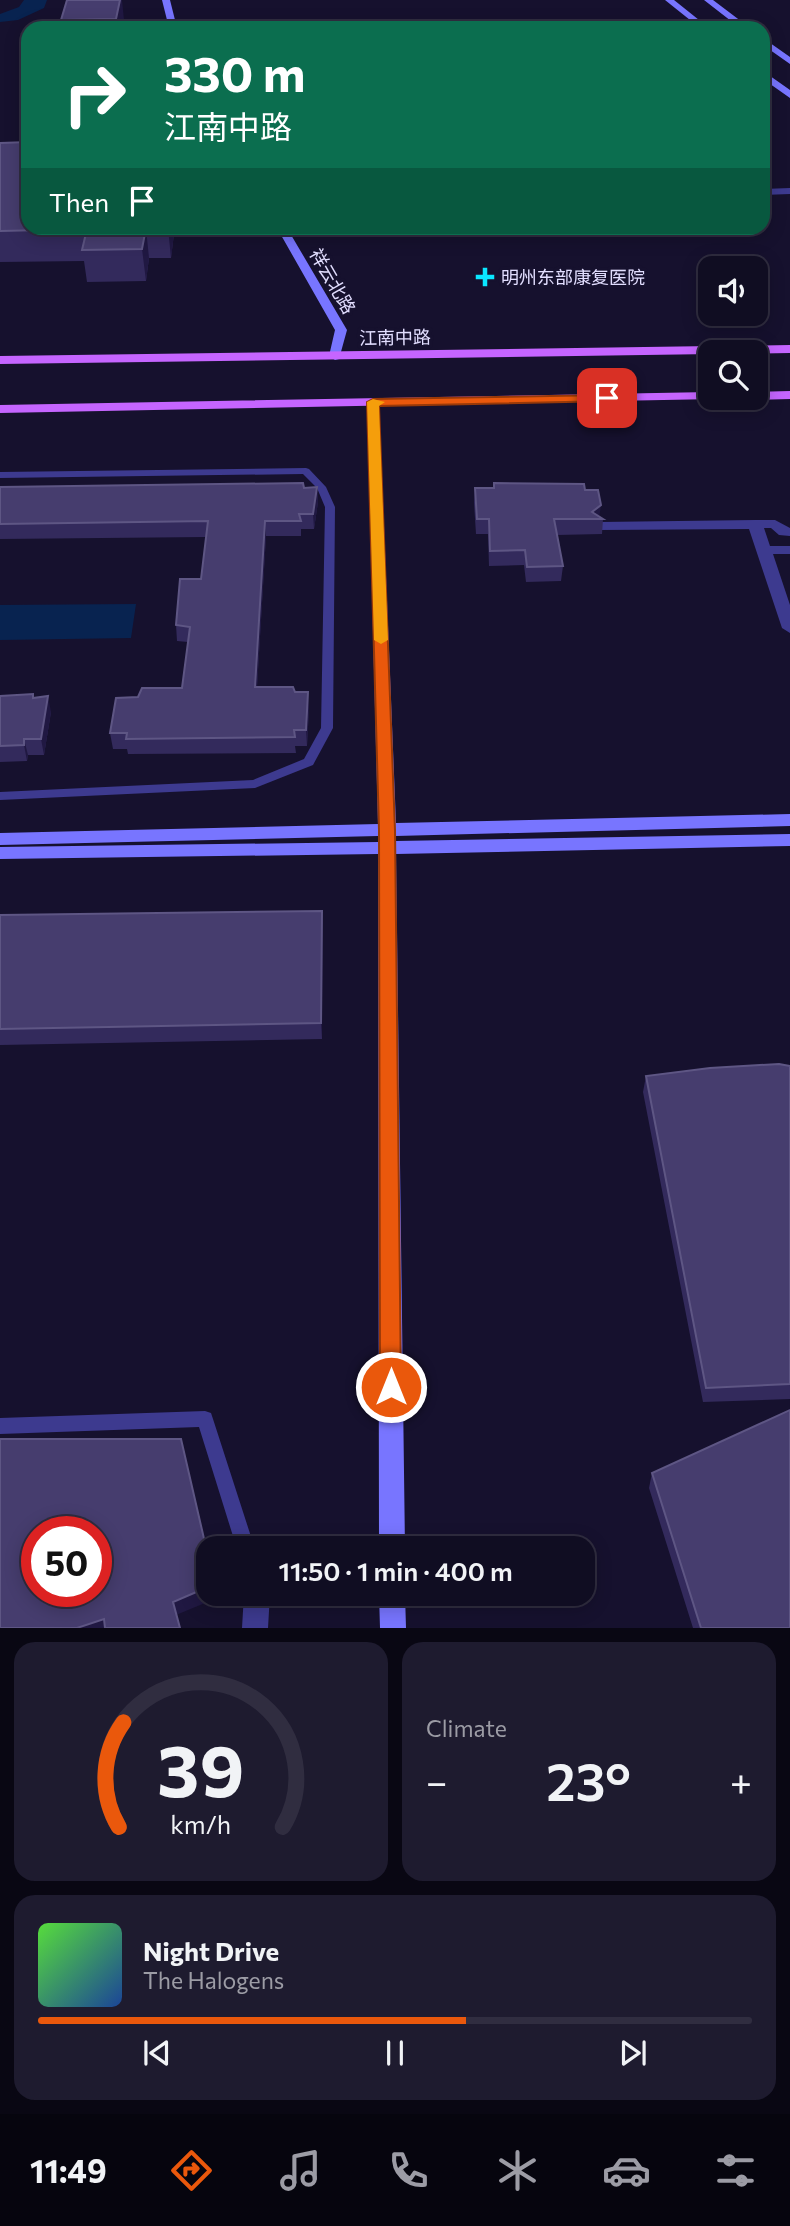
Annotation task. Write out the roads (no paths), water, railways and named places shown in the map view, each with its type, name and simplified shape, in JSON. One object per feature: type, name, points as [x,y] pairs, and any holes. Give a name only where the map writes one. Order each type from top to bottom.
[{"type":"main road","name":"江南中路","points":[[0,360],[790,349]]},
{"type":"main road","points":[[768,396],[790,395]]},
{"type":"main road","points":[[0,409],[698,397]]},
{"type":"street","points":[[166,0],[171,21]]},
{"type":"street","points":[[669,0],[696,21]]},
{"type":"street","points":[[708,0],[736,21]]},
{"type":"street","points":[[770,46],[790,61]]},
{"type":"street","points":[[770,79],[790,95]]},
{"type":"street","points":[[770,192],[790,191]]},
{"type":"street","name":"祥云北路","points":[[286,235],[341,330],[335,356]]},
{"type":"street","points":[[373,402],[387,839],[392,1536]]},
{"type":"street","points":[[755,524],[790,628]]},
{"type":"street","points":[[600,526],[775,524],[788,535]]},
{"type":"street","points":[[764,550],[790,550]]},
{"type":"street","points":[[0,853],[387,839],[790,820]]},
{"type":"street","points":[[0,839],[790,840]]},
{"type":"street","points":[[255,1628],[256,1606]]},
{"type":"street","points":[[392,1606],[393,1628]]},
{"type":"lane","points":[[0,475],[306,471],[321,487],[330,507],[327,728],[309,762],[255,784],[0,796]]},
{"type":"lane","points":[[0,1426],[205,1419],[242,1536]]},
{"type":"water","points":[[24,0],[47,0],[44,8],[18,20],[0,22],[0,14],[19,7]]},
{"type":"water","points":[[136,604],[131,638],[0,640],[0,605]]},
{"type":"place","name":"明州东部康复医院","points":[[485,277]]}]
